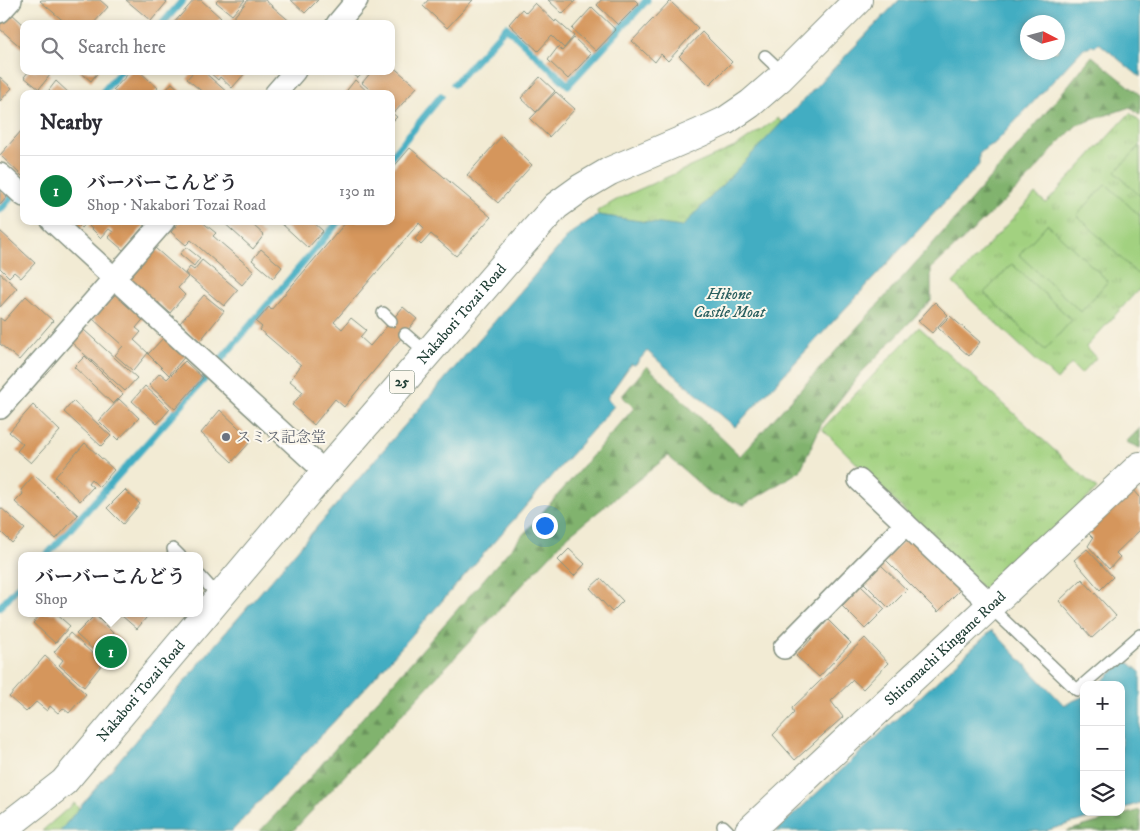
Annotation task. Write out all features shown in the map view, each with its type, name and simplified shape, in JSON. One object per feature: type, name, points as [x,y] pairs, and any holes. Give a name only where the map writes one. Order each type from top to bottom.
[{"type":"main road","name":"Nakabori Tozai Road","points":[[203,616],[427,353],[556,206],[580,188],[610,170],[697,134],[725,120],[750,104],[775,65],[858,0]]},
{"type":"main road","name":"Shiromachi Kingame Road","points":[[733,829],[989,606],[1140,466]]},
{"type":"main road","name":"Nakabori Tozai Road","points":[[1,831],[64,782],[202,617]]},
{"type":"street","points":[[0,12],[11,0]]},
{"type":"street","points":[[341,20],[359,3]]},
{"type":"street","points":[[278,90],[292,75]]},
{"type":"street","points":[[0,174],[20,192]]},
{"type":"street","points":[[55,225],[103,286],[325,472]]},
{"type":"street","points":[[0,408],[103,286],[160,225]]},
{"type":"street","points":[[859,480],[981,595],[989,606]]},
{"type":"street","points":[[784,648],[906,524]]},
{"type":"lane","points":[[405,334],[427,353]]},
{"type":"lane","points":[[203,579],[219,597]]},
{"type":"lane","points":[[989,606],[1077,690],[1140,635]]},
{"type":"green space","points":[[1092,56],[1140,95],[1140,116],[1130,107],[1077,125],[1027,180],[931,269],[931,300],[860,374],[823,421],[800,471],[744,505],[712,495],[668,456],[569,535],[293,831],[260,831],[306,782],[634,408],[622,396],[647,366],[740,456],[1007,159]]},
{"type":"green space","points":[[1130,113],[1140,122],[1140,292],[1138,290],[1086,347],[1096,358],[1081,374],[1071,364],[1057,380],[953,283],[1035,194],[1046,203]]},
{"type":"green space","points":[[778,118],[782,123],[682,228],[598,215],[597,211],[620,198],[737,146]]},
{"type":"green space","points":[[1140,146],[1140,196],[1115,172]]},
{"type":"green space","points":[[1106,184],[1140,216],[1140,270],[1137,274],[1077,215]]},
{"type":"green space","points":[[1047,224],[1108,281],[1081,312],[1019,255]]},
{"type":"green space","points":[[1012,264],[1072,320],[1045,350],[984,293]]},
{"type":"green space","points":[[919,327],[1097,489],[987,593],[822,429]]},
{"type":"green space","points":[[1140,428],[1140,448],[1126,442]]},
{"type":"green space","points":[[74,803],[79,808],[60,831],[42,831]]},
{"type":"green space","points":[[1140,810],[1140,831],[1067,831],[1125,816],[1125,814]]},
{"type":"water","name":"Hikone Castle Moat","points":[[899,0],[1140,0],[1140,77],[1099,43],[1095,47],[1092,45],[1089,48],[1084,48],[994,144],[979,154],[979,165],[735,427],[647,351],[635,365],[631,364],[607,398],[614,406],[368,685],[232,831],[60,831],[214,646],[571,233],[598,215],[682,227]]},
{"type":"water","points":[[992,630],[1064,705],[1080,698],[1080,816],[1096,816],[1045,831],[776,831]]},
{"type":"water","points":[[1126,660],[1140,672],[1140,803],[1125,808],[1125,681],[1102,681]]},
{"type":"building","points":[[100,0],[108,7],[97,20],[62,20],[40,1]]},
{"type":"building","points":[[126,0],[164,0],[167,2],[150,20]]},
{"type":"building","points":[[194,0],[201,0],[221,18],[219,20],[176,20]]},
{"type":"building","points":[[218,0],[245,0],[232,15],[216,2]]},
{"type":"building","points":[[248,0],[265,0],[288,20],[233,20]]},
{"type":"building","points":[[291,0],[318,0],[305,13]]},
{"type":"building","points":[[428,0],[473,0],[447,28],[423,6]]},
{"type":"building","points":[[548,0],[576,0],[563,14]]},
{"type":"building","points":[[601,0],[635,0],[639,4],[618,25],[597,5]]},
{"type":"building","points":[[670,1],[698,28],[668,61],[661,54],[655,62],[632,41]]},
{"type":"building","points":[[535,3],[555,22],[556,20],[574,36],[564,48],[552,36],[538,51],[509,24],[522,9],[526,13]]},
{"type":"building","points":[[592,7],[616,30],[596,51],[572,29]]},
{"type":"building","points":[[10,12],[20,21],[20,46],[0,29],[0,25]]},
{"type":"building","points":[[702,32],[732,62],[709,85],[679,56]]},
{"type":"building","points":[[574,38],[591,54],[568,79],[548,60],[558,47],[562,51]]},
{"type":"building","points":[[395,68],[417,87],[395,112],[395,90],[370,90],[362,83],[369,75],[395,75]]},
{"type":"building","points":[[26,75],[50,75],[39,89],[24,77]]},
{"type":"building","points":[[84,75],[96,75],[91,81]]},
{"type":"building","points":[[127,75],[143,75],[158,88],[157,90],[113,90]]},
{"type":"building","points":[[190,75],[208,75],[224,90],[200,90],[187,79]]},
{"type":"building","points":[[212,75],[243,75],[232,88],[220,77],[218,80]]},
{"type":"building","points":[[0,77],[12,88],[0,101]]},
{"type":"building","points":[[540,77],[555,91],[536,112],[521,98]]},
{"type":"building","points":[[355,80],[366,90],[347,90]]},
{"type":"building","points":[[56,81],[66,90],[49,90]]},
{"type":"building","points":[[172,83],[180,90],[166,90]]},
{"type":"building","points":[[556,92],[575,109],[549,137],[530,119]]},
{"type":"building","points":[[20,132],[20,174],[0,155]]},
{"type":"building","points":[[502,136],[532,165],[498,203],[467,175]]},
{"type":"building","points":[[410,148],[491,217],[456,256],[431,234],[421,245],[415,239],[424,228],[419,223],[334,322],[342,329],[351,318],[366,330],[360,337],[370,346],[403,307],[417,319],[344,407],[335,399],[314,425],[292,405],[303,392],[290,381],[301,365],[260,330],[262,327],[256,322],[269,307],[271,310],[344,225],[395,225],[395,165]]},
{"type":"building","points":[[0,189],[8,196],[0,205]]},
{"type":"building","points":[[145,225],[123,250],[108,237],[113,232],[109,229],[101,238],[89,226]]},
{"type":"building","points":[[177,225],[206,225],[216,233],[213,236],[254,271],[242,285],[191,240],[186,245],[171,232]]},
{"type":"building","points":[[226,225],[253,225],[264,235],[253,249]]},
{"type":"building","points":[[283,225],[316,225],[323,231],[308,248]]},
{"type":"building","points":[[0,231],[35,263],[21,278],[14,272],[9,277],[0,268]]},
{"type":"building","points":[[186,247],[200,258],[194,266],[180,254]]},
{"type":"building","points":[[155,248],[188,277],[178,288],[185,295],[170,313],[158,302],[155,306],[128,280]]},
{"type":"building","points":[[261,249],[282,267],[273,278],[252,260]]},
{"type":"building","points":[[202,260],[238,290],[224,306],[185,273],[190,267],[194,270]]},
{"type":"building","points":[[0,273],[17,288],[0,307]]},
{"type":"building","points":[[119,290],[146,316],[136,328],[141,332],[134,340],[148,353],[133,371],[115,355],[123,346],[93,319]]},
{"type":"building","points":[[204,295],[224,311],[200,341],[180,323]]},
{"type":"building","points":[[26,296],[53,321],[19,360],[0,344],[0,318],[4,321]]},
{"type":"building","points":[[935,302],[948,315],[932,333],[918,321]]},
{"type":"building","points":[[950,316],[980,342],[969,356],[938,328]]},
{"type":"building","points":[[84,330],[137,378],[125,391],[72,343]]},
{"type":"building","points":[[166,335],[187,354],[169,375],[148,354]]},
{"type":"building","points":[[85,356],[123,394],[113,404],[74,367]]},
{"type":"building","points":[[185,361],[203,378],[175,409],[149,385],[160,373],[167,379]]},
{"type":"building","points":[[145,386],[170,409],[157,424],[132,401]]},
{"type":"building","points":[[119,399],[139,418],[118,440],[99,421]]},
{"type":"building","points":[[73,401],[111,436],[101,446],[64,412]]},
{"type":"building","points":[[33,405],[60,431],[31,463],[17,451],[23,444],[9,432]]},
{"type":"building","name":"スミス記念堂","points":[[220,410],[252,440],[232,462],[201,433]]},
{"type":"building","points":[[85,443],[114,470],[99,487],[91,479],[88,483],[93,487],[80,501],[55,477]]},
{"type":"building","points":[[34,475],[78,515],[56,539],[15,502],[23,494],[21,490]]},
{"type":"building","points":[[1133,489],[1140,497],[1140,530],[1116,553],[1120,557],[1109,569],[1088,546],[1093,538],[1087,532]]},
{"type":"building","points":[[125,490],[140,504],[123,524],[107,508]]},
{"type":"building","points":[[0,507],[25,529],[12,543],[0,531]]},
{"type":"building","points":[[908,536],[962,588],[938,612],[885,559]]},
{"type":"building","points":[[569,549],[585,564],[574,576],[558,560]]},
{"type":"building","points":[[1087,549],[1113,577],[1100,590],[1074,560]]},
{"type":"building","points":[[881,565],[907,590],[889,608],[864,583]]},
{"type":"building","points":[[601,578],[623,601],[612,612],[590,588]]},
{"type":"building","points":[[1082,579],[1116,616],[1092,638],[1059,601]]},
{"type":"building","points":[[861,586],[885,609],[865,629],[842,606]]},
{"type":"building","points":[[38,617],[60,617],[70,626],[55,643],[33,623]]},
{"type":"building","points":[[93,617],[97,617],[122,642],[105,661],[76,634]]},
{"type":"building","points":[[123,617],[147,617],[137,629]]},
{"type":"building","points":[[828,620],[851,643],[819,677],[796,656]]},
{"type":"building","points":[[70,633],[103,663],[84,687],[59,665],[63,660],[54,652]]},
{"type":"building","points":[[865,638],[888,663],[863,689],[853,680],[831,701],[843,717],[795,760],[773,735],[794,713],[792,708]]},
{"type":"building","points":[[45,656],[86,694],[69,713],[63,708],[58,713],[50,706],[47,711],[36,702],[26,712],[9,697]]},
{"type":"waterway","points":[[166,20],[183,0]]},
{"type":"waterway","points":[[454,84],[506,27],[568,85],[647,0]]},
{"type":"waterway","points":[[104,90],[118,75]]},
{"type":"waterway","points":[[395,152],[441,96]]},
{"type":"waterway","points":[[0,210],[14,194]]},
{"type":"waterway","points":[[218,363],[336,225]]},
{"type":"waterway","points":[[50,552],[209,374]]},
{"type":"waterway","points":[[0,607],[18,587]]},
{"type":"place","name":"スミス記念堂","points":[[226,437]]},
{"type":"place","name":"バーバーこんどう","points":[[111,652]]}]
